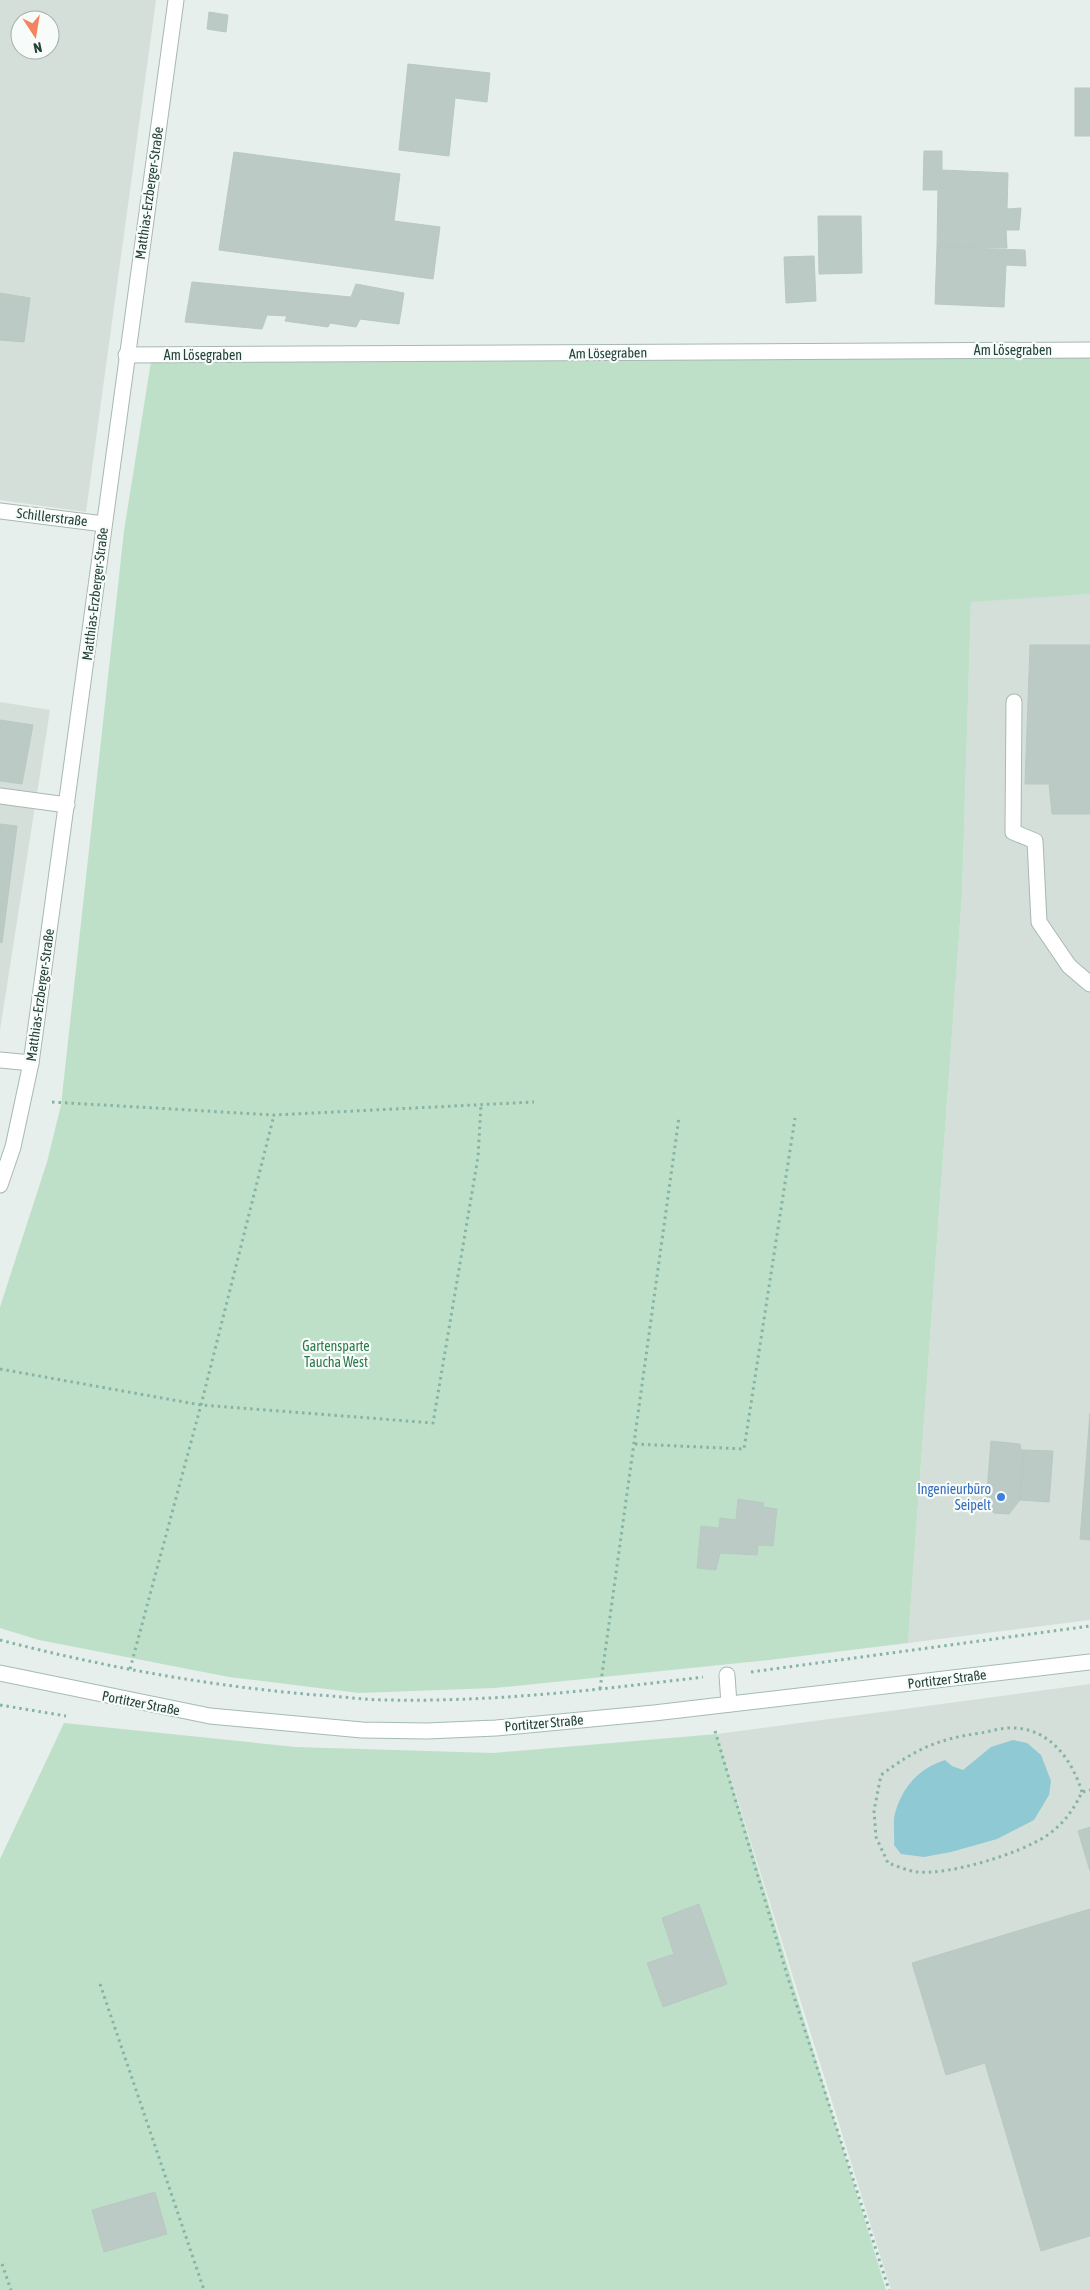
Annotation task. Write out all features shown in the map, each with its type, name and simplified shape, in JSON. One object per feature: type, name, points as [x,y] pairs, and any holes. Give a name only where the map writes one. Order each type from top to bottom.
[{"type":"street","name":"Matthias-Erzberger-Straße","points":[[0,1185],[12,1147],[31,1063],[176,0]]},
{"type":"street","name":"Am Lösegraben","points":[[126,356],[1090,350]]},
{"type":"street","name":"Schillerstraße","points":[[0,511],[104,524]]},
{"type":"street","points":[[1014,702],[1013,832],[1035,840],[1039,922],[1069,966],[1090,984]]},
{"type":"street","points":[[0,796],[67,805]]},
{"type":"street","points":[[0,1060],[31,1063]]},
{"type":"street","name":"Portitzer Straße","points":[[0,1673],[210,1716],[362,1730],[427,1731],[496,1728],[707,1707],[1090,1662]]},
{"type":"street","points":[[728,1675],[729,1704]]},
{"type":"path","points":[[52,1102],[274,1115],[534,1102]]},
{"type":"path","points":[[0,1369],[201,1405],[433,1423],[478,1157],[481,1105]]},
{"type":"path","points":[[130,1669],[201,1405],[274,1115]]},
{"type":"path","points":[[600,1689],[679,1117]]},
{"type":"path","points":[[634,1444],[744,1449],[795,1118]]},
{"type":"path","points":[[0,1640],[173,1679],[263,1690],[387,1700],[504,1697],[600,1689],[728,1675],[1090,1626]]},
{"type":"path","points":[[0,1705],[66,1716]]},
{"type":"path","points":[[707,1707],[728,1768],[788,1978],[889,2290]]},
{"type":"path","points":[[1014,1727],[1035,1732],[1056,1744],[1076,1774],[1082,1792],[1073,1811],[1046,1836],[1007,1854],[949,1871],[916,1872],[888,1863],[876,1838],[874,1811],[881,1775],[911,1753],[946,1739],[1014,1727]]},
{"type":"path","points":[[1082,1792],[1090,1790]]},
{"type":"path","points":[[100,1984],[204,2290]]},
{"type":"path","points":[[2,2264],[11,2290]]},
{"type":"shaded area","points":[[0,0],[156,0],[86,512],[0,500]]},
{"type":"shaded area","points":[[1090,594],[1090,1620],[908,1643],[962,895],[971,601]]},
{"type":"shaded area","points":[[0,702],[50,710],[0,1030]]},
{"type":"shaded area","points":[[1090,1684],[1090,2290],[891,2290],[717,1734]]},
{"type":"green space","name":"Gartensparte Taucha West","points":[[1090,348],[1090,594],[971,602],[962,895],[908,1643],[769,1660],[495,1688],[359,1693],[229,1677],[39,1640],[0,1628],[0,1307],[47,1162],[61,1105],[124,531],[152,355]]},
{"type":"green space","points":[[64,1723],[296,1747],[493,1753],[717,1734],[886,2290],[0,2290],[0,1859]]},
{"type":"water","points":[[1013,1740],[1027,1743],[1041,1755],[1051,1781],[1049,1795],[1034,1820],[997,1839],[951,1852],[924,1857],[901,1854],[894,1845],[894,1823],[899,1801],[908,1785],[936,1763],[945,1760],[952,1766],[963,1770],[991,1747]]},
{"type":"building","points":[[209,12],[228,15],[226,32],[207,29]]},
{"type":"building","points":[[408,64],[490,73],[487,102],[455,98],[449,156],[399,150]]},
{"type":"building","points":[[1075,88],[1090,88],[1090,136],[1075,136]]},
{"type":"building","points":[[924,151],[942,151],[942,170],[1008,173],[1007,209],[1021,208],[1019,230],[1006,230],[1007,248],[937,247],[938,190],[923,190]]},
{"type":"building","points":[[234,152],[400,174],[394,221],[440,227],[433,279],[219,250]]},
{"type":"building","points":[[818,216],[861,216],[862,273],[819,274]]},
{"type":"building","points":[[937,247],[1025,250],[1026,266],[1006,265],[1004,307],[935,304]]},
{"type":"building","points":[[814,256],[816,301],[786,303],[784,257]]},
{"type":"building","points":[[192,282],[351,297],[356,284],[404,293],[399,324],[360,319],[356,327],[330,323],[328,327],[285,321],[287,316],[267,315],[262,329],[185,322]]},
{"type":"building","points":[[0,293],[30,298],[24,342],[0,340]]},
{"type":"building","points":[[1030,645],[1090,645],[1090,814],[1052,814],[1049,784],[1025,784]]},
{"type":"building","points":[[0,720],[33,725],[22,784],[0,781]]},
{"type":"building","points":[[0,824],[17,826],[2,943],[0,942]]},
{"type":"building","points":[[1090,1413],[1090,1540],[1080,1539]]},
{"type":"building","points":[[991,1441],[1020,1444],[1021,1450],[1024,1450],[1020,1500],[1009,1514],[994,1513],[986,1504]]},
{"type":"building","points":[[1024,1450],[1053,1451],[1049,1502],[1020,1500]]},
{"type":"building","points":[[738,1499],[764,1503],[763,1507],[777,1509],[773,1546],[758,1545],[757,1555],[720,1553],[716,1570],[697,1568],[701,1526],[719,1528],[720,1518],[736,1520]]},
{"type":"building","points":[[1090,1827],[1090,1871],[1078,1831]]},
{"type":"building","points":[[699,1904],[727,1984],[663,2007],[647,1963],[674,1954],[662,1918]]},
{"type":"building","points":[[1090,1909],[1090,2236],[1041,2251],[985,2063],[946,2075],[912,1963]]},
{"type":"building","points":[[155,2192],[167,2234],[104,2252],[92,2210]]},
{"type":"place","name":"Ingenieurbüro Seipelt","points":[[1001,1497]]}]
